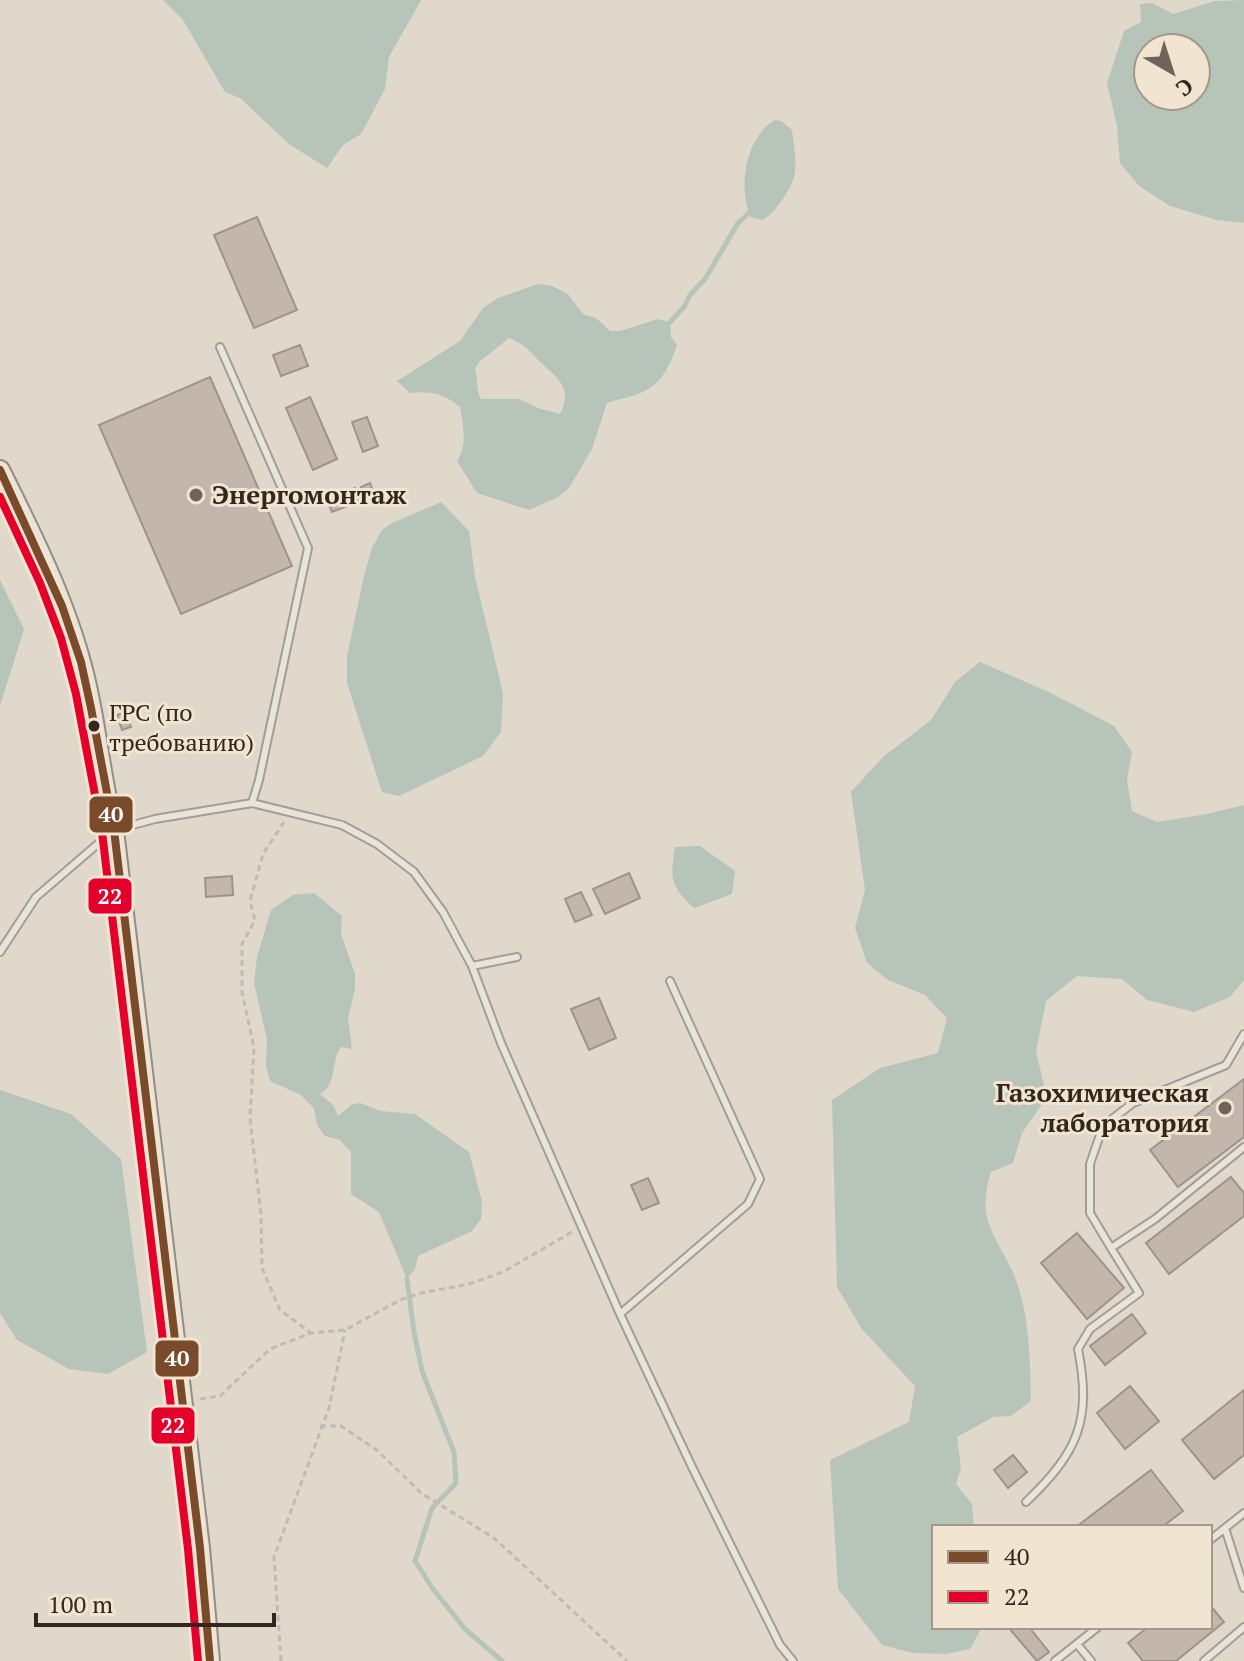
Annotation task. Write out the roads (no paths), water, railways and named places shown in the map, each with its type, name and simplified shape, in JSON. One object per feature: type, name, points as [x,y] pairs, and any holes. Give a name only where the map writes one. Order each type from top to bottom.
[{"type":"main road","points":[[0,470],[68,618],[88,689],[114,830],[200,1548],[210,1661]]},
{"type":"lane","points":[[220,347],[308,548],[252,803]]},
{"type":"lane","points":[[0,952],[36,897],[114,830],[155,819],[252,803],[292,811],[342,825],[377,844],[414,872],[443,912],[472,966],[501,1043],[620,1314],[780,1645],[793,1661]]},
{"type":"lane","points":[[472,966],[517,957]]},
{"type":"lane","points":[[620,1314],[748,1204],[760,1179],[670,981]]},
{"type":"lane","points":[[1026,1502],[1056,1473],[1072,1445],[1084,1410],[1083,1375],[1078,1349],[1090,1329],[1139,1293],[1090,1213],[1090,1164],[1103,1126],[1133,1103],[1226,1065],[1243,1038]]},
{"type":"lane","points":[[1111,1248],[1155,1219],[1244,1147]]},
{"type":"lane","points":[[1212,1538],[1244,1513]]},
{"type":"lane","points":[[1225,1528],[1244,1588]]},
{"type":"lane","points":[[1204,1661],[1244,1627]]},
{"type":"lane","points":[[1055,1661],[1096,1629]]},
{"type":"lane","points":[[1077,1644],[1091,1661]]},
{"type":"waterway","points":[[670,322],[705,279],[738,223],[749,213]]},
{"type":"waterway","points":[[407,1279],[422,1371],[454,1452],[456,1483],[432,1508],[415,1561],[465,1629],[502,1661]]},
{"type":"place","name":"Энергомонтаж","points":[[196,495]]},
{"type":"place","name":"ГРС (по требованию)","points":[[94,726]]},
{"type":"place","name":"Газохимическая лаборатория","points":[[1225,1108]]}]
